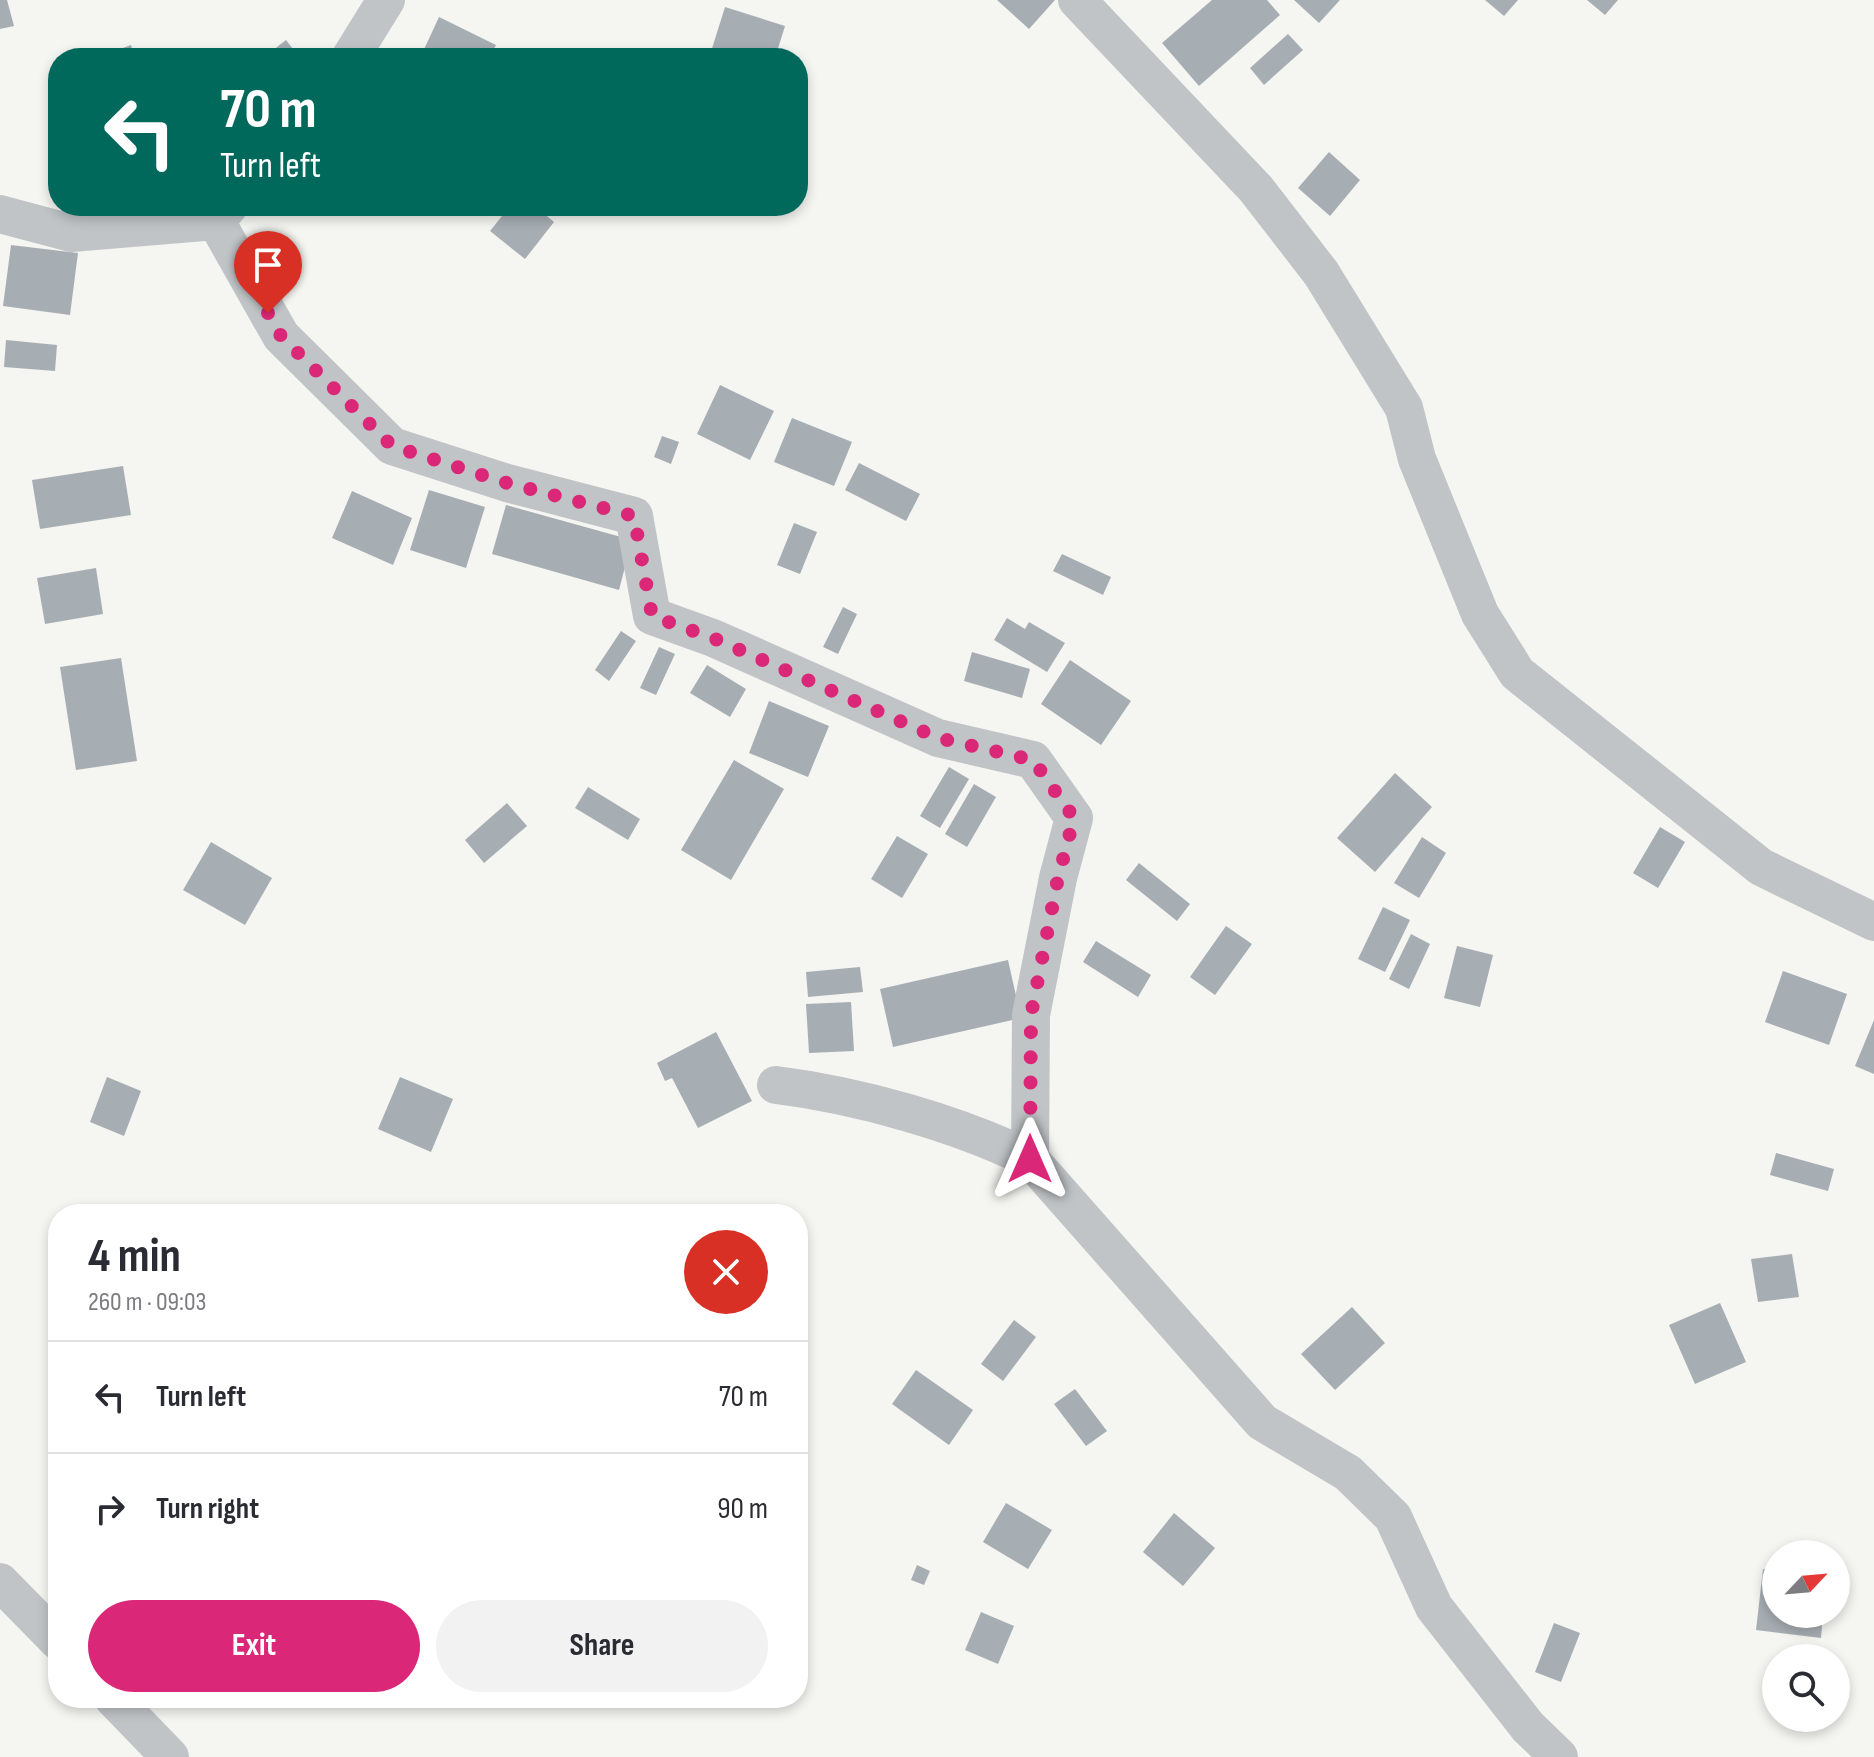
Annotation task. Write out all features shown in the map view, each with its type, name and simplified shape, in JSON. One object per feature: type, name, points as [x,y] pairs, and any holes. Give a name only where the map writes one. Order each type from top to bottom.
[{"type":"street","points":[[356,48],[386,0]]},
{"type":"street","points":[[1077,0],[1256,189],[1321,273],[1404,408],[1417,459],[1480,614],[1517,673],[1761,867],[1874,922]]},
{"type":"street","points":[[0,214],[71,233],[207,216]]},
{"type":"street","points":[[224,216],[281,336],[392,446],[507,483],[634,516],[652,616],[713,638],[938,738],[1033,760],[1074,818],[1058,878],[1031,1015],[1030,1159]]},
{"type":"street","points":[[776,1085],[822,1091],[974,1134],[1030,1159],[1262,1422],[1348,1473],[1393,1517],[1434,1607],[1528,1727],[1559,1757]]},
{"type":"street","points":[[0,1582],[48,1631]]},
{"type":"street","points":[[123,1708],[170,1757]]},
{"type":"building","points":[[0,0],[7,0],[14,26],[0,29]]},
{"type":"building","points":[[997,0],[1055,0],[1029,29]]},
{"type":"building","points":[[1212,0],[1267,0],[1280,15],[1199,86],[1162,43]]},
{"type":"building","points":[[1294,0],[1340,0],[1319,23]]},
{"type":"building","points":[[1485,0],[1518,0],[1504,16]]},
{"type":"building","points":[[1587,0],[1618,0],[1605,15]]},
{"type":"building","points":[[725,7],[785,26],[778,48],[712,48]]},
{"type":"building","points":[[439,17],[496,45],[494,48],[425,48]]},
{"type":"building","points":[[1288,34],[1303,50],[1264,85],[1250,68]]},
{"type":"building","points":[[286,40],[292,48],[276,48]]},
{"type":"building","points":[[1329,152],[1360,180],[1330,216],[1298,188]]},
{"type":"building","points":[[101,216],[121,216],[102,221]]},
{"type":"building","points":[[502,216],[547,216],[554,222],[525,259],[490,231]]},
{"type":"building","points":[[11,245],[78,253],[70,315],[3,306]]},
{"type":"building","points":[[6,340],[57,345],[55,371],[4,367]]},
{"type":"building","points":[[720,385],[774,411],[750,460],[697,434]]},
{"type":"building","points":[[792,418],[852,442],[834,486],[774,462]]},
{"type":"building","points":[[662,436],[679,442],[671,464],[654,457]]},
{"type":"building","points":[[859,463],[920,494],[906,521],[845,490]]},
{"type":"building","points":[[123,466],[131,515],[40,529],[32,480]]},
{"type":"building","points":[[429,490],[485,507],[466,568],[410,550]]},
{"type":"building","points":[[352,491],[412,518],[393,565],[332,538]]},
{"type":"building","points":[[506,505],[632,540],[619,590],[492,554]]},
{"type":"building","points":[[794,523],[817,532],[800,574],[777,565]]},
{"type":"building","points":[[1062,554],[1111,577],[1103,595],[1053,571]]},
{"type":"building","points":[[96,568],[103,614],[45,624],[37,578]]},
{"type":"building","points":[[843,607],[857,614],[838,654],[823,647]]},
{"type":"building","points":[[1007,618],[1025,629],[1029,622],[1065,643],[1047,672],[994,640]]},
{"type":"building","points":[[621,631],[636,641],[609,681],[595,670]]},
{"type":"building","points":[[659,647],[675,654],[656,695],[640,688]]},
{"type":"building","points":[[972,652],[1030,669],[1022,698],[964,681]]},
{"type":"building","points":[[121,658],[137,761],[76,770],[60,667]]},
{"type":"building","points":[[1070,660],[1131,701],[1101,745],[1041,704]]},
{"type":"building","points":[[707,665],[746,689],[730,717],[690,693]]},
{"type":"building","points":[[769,701],[829,726],[808,777],[749,753]]},
{"type":"building","points":[[734,760],[784,789],[731,880],[681,850]]},
{"type":"building","points":[[949,767],[969,779],[940,828],[920,816]]},
{"type":"building","points":[[1395,773],[1432,807],[1375,872],[1337,838]]},
{"type":"building","points":[[974,784],[996,797],[967,847],[945,834]]},
{"type":"building","points":[[588,787],[640,819],[628,840],[575,808]]},
{"type":"building","points":[[507,803],[527,826],[484,863],[465,840]]},
{"type":"building","points":[[1660,827],[1685,842],[1658,888],[1633,873]]},
{"type":"building","points":[[897,836],[928,854],[902,898],[871,879]]},
{"type":"building","points":[[1422,837],[1446,853],[1419,898],[1394,883]]},
{"type":"building","points":[[211,842],[272,878],[245,925],[183,890]]},
{"type":"building","points":[[1139,863],[1190,904],[1177,921],[1126,880]]},
{"type":"building","points":[[1383,907],[1410,920],[1385,972],[1358,959]]},
{"type":"building","points":[[1226,926],[1252,944],[1215,995],[1190,977]]},
{"type":"building","points":[[1411,934],[1430,944],[1409,989],[1389,979]]},
{"type":"building","points":[[1096,941],[1151,975],[1138,997],[1083,962]]},
{"type":"building","points":[[1457,946],[1493,955],[1480,1007],[1444,998]]},
{"type":"building","points":[[1008,960],[1021,1018],[893,1047],[880,989]]},
{"type":"building","points":[[860,967],[863,992],[808,997],[806,972]]},
{"type":"building","points":[[1783,971],[1847,994],[1829,1045],[1765,1022]]},
{"type":"building","points":[[851,1002],[854,1051],[809,1053],[806,1004]]},
{"type":"building","points":[[1874,1020],[1874,1074],[1855,1066]]},
{"type":"building","points":[[716,1032],[752,1101],[698,1128],[672,1078],[665,1081],[657,1063]]},
{"type":"building","points":[[107,1077],[141,1091],[124,1136],[90,1122]]},
{"type":"building","points":[[400,1077],[453,1099],[431,1152],[378,1129]]},
{"type":"building","points":[[1776,1153],[1834,1169],[1828,1191],[1770,1175]]},
{"type":"building","points":[[1792,1254],[1799,1297],[1758,1302],[1751,1259]]},
{"type":"building","points":[[1720,1303],[1746,1362],[1695,1384],[1669,1325]]},
{"type":"building","points":[[1352,1307],[1385,1343],[1335,1390],[1301,1354]]},
{"type":"building","points":[[1014,1320],[1036,1337],[1003,1381],[981,1364]]},
{"type":"building","points":[[916,1370],[973,1410],[949,1445],[892,1404]]},
{"type":"building","points":[[1075,1389],[1107,1431],[1086,1446],[1054,1404]]},
{"type":"building","points":[[1006,1503],[1052,1530],[1028,1569],[983,1542]]},
{"type":"building","points":[[1174,1513],[1215,1548],[1183,1586],[1143,1552]]},
{"type":"building","points":[[917,1565],[930,1571],[924,1585],[911,1580]]},
{"type":"building","points":[[1762,1578],[1762,1628],[1822,1628],[1821,1638],[1756,1630]]},
{"type":"building","points":[[981,1612],[1014,1626],[998,1664],[965,1650]]},
{"type":"building","points":[[1554,1623],[1580,1633],[1561,1682],[1535,1672]]},
{"type":"route","points":[[268,313],[281,336],[392,446],[507,483],[634,516],[652,616],[713,638],[938,738],[1033,760],[1074,818],[1058,878],[1031,1015],[1030,1159]]}]
